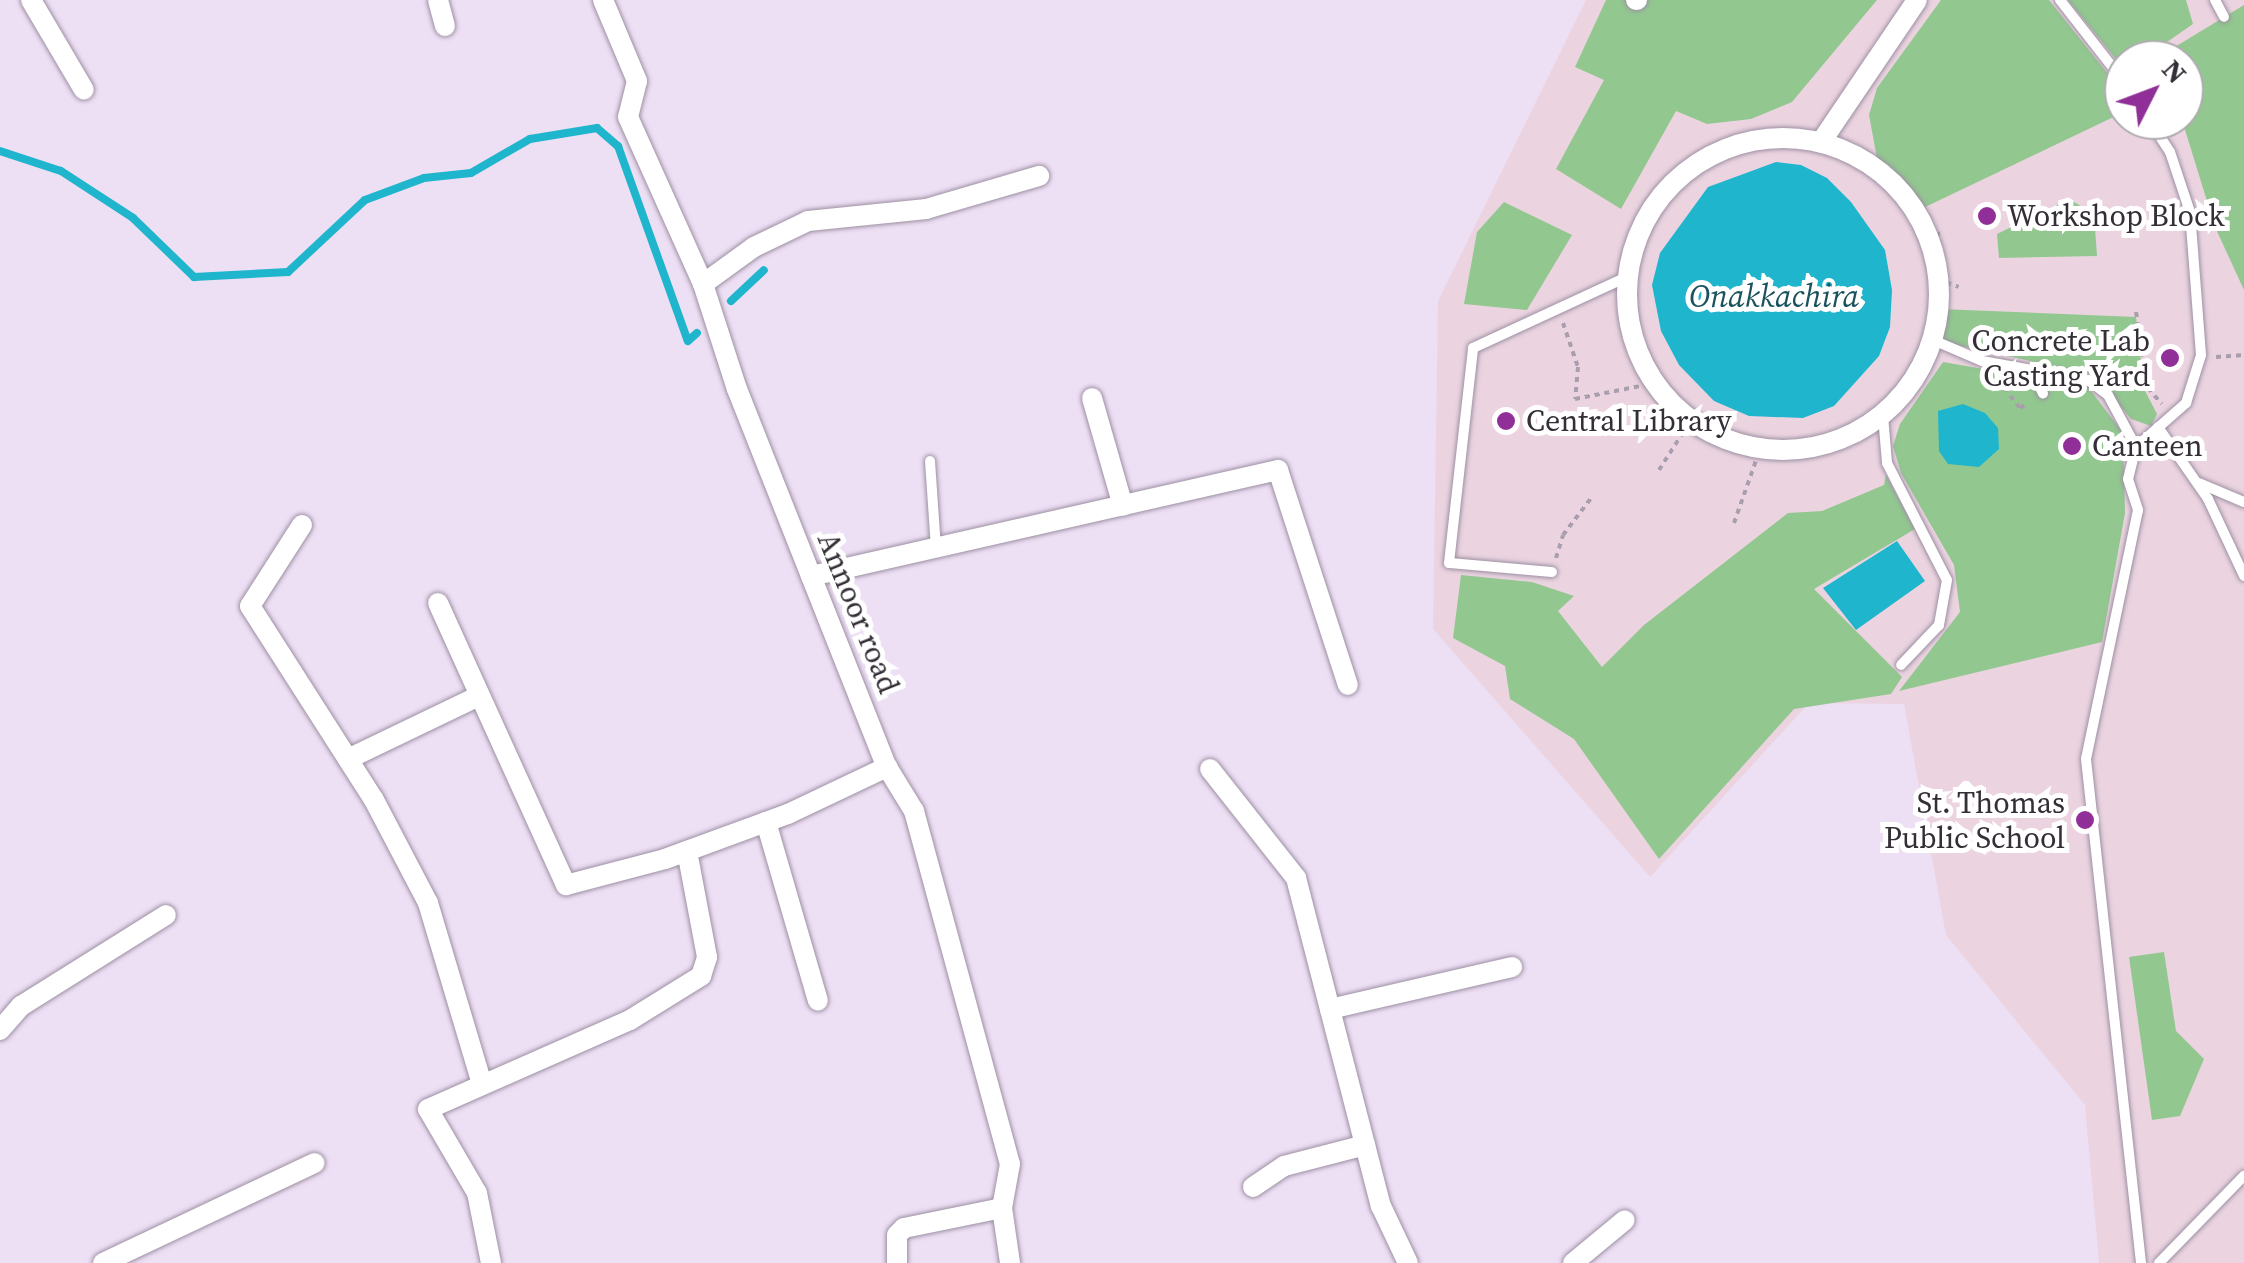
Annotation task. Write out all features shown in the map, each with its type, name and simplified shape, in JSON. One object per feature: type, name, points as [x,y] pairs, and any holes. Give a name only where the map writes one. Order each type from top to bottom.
[{"type":"street","points":[[31,0],[84,90]]},
{"type":"street","points":[[438,0],[445,26]]},
{"type":"street","name":"Annoor road","points":[[603,0],[637,81],[628,116],[703,284],[886,767],[914,811],[1010,1164],[1002,1208],[1010,1263]]},
{"type":"street","points":[[1821,142],[1917,0]]},
{"type":"street","points":[[1776,138],[1821,142],[1860,158],[1894,184],[1934,233],[1937,279],[1933,340],[1914,382],[1883,416],[1843,440],[1798,451],[1760,449],[1691,420],[1655,382],[1628,323],[1627,277],[1645,221],[1660,196],[1692,165],[1732,145],[1776,138]]},
{"type":"street","points":[[703,284],[754,247],[808,221],[926,209],[1040,176]]},
{"type":"street","points":[[1092,398],[1123,506]]},
{"type":"street","points":[[811,576],[936,552],[1278,470],[1348,684]]},
{"type":"street","points":[[302,525],[250,606],[348,759],[428,903],[482,1084]]},
{"type":"street","points":[[438,603],[566,885],[687,851],[766,822],[886,767]]},
{"type":"street","points":[[348,759],[479,696]]},
{"type":"street","points":[[1210,769],[1296,878],[1381,1206],[1408,1263]]},
{"type":"street","points":[[766,822],[818,1001]]},
{"type":"street","points":[[491,1263],[477,1194],[428,1109],[630,1020],[701,976],[707,958],[687,851]]},
{"type":"street","points":[[0,1030],[20,1006],[166,916]]},
{"type":"street","points":[[1330,1009],[1512,968]]},
{"type":"street","points":[[1252,1187],[1284,1166],[1365,1145]]},
{"type":"street","points":[[103,1263],[315,1163]]},
{"type":"street","points":[[897,1263],[898,1235],[904,1228],[1002,1208]]},
{"type":"street","points":[[1574,1263],[1625,1220]]},
{"type":"lane","points":[[2060,0],[2104,56]]},
{"type":"lane","points":[[2216,0],[2224,17]]},
{"type":"lane","points":[[2141,1263],[2086,759],[2100,669],[2121,606],[2125,550],[2138,510],[2128,480],[2136,447],[2186,402],[2201,355],[2190,212],[2170,152],[2162,140]]},
{"type":"lane","points":[[1552,572],[1449,562],[1473,348],[1558,305],[1627,277]]},
{"type":"lane","points":[[1933,340],[1982,361],[2088,380],[2108,395],[2136,447]]},
{"type":"lane","points":[[2032,370],[2043,394]]},
{"type":"lane","points":[[1883,416],[1887,463],[1947,580],[1939,625],[1901,665]]},
{"type":"lane","points":[[2158,427],[2196,482],[2244,576]]},
{"type":"lane","points":[[930,461],[936,552]]},
{"type":"lane","points":[[2196,482],[2244,502]]},
{"type":"lane","points":[[2159,1263],[2244,1176]]},
{"type":"path","points":[[1937,279],[1959,287]]},
{"type":"path","points":[[1558,305],[1578,368],[1575,399],[1655,382]]},
{"type":"path","points":[[2136,312],[2144,334],[2148,388],[2172,414]]},
{"type":"path","points":[[2201,355],[2244,355]]},
{"type":"path","points":[[1982,361],[2020,408]]},
{"type":"path","points":[[1659,470],[1691,420]]},
{"type":"path","points":[[1734,523],[1760,449]]},
{"type":"path","points":[[1552,572],[1563,535],[1592,497]]},
{"type":"shaded area","points":[[1586,0],[2244,0],[2244,1263],[2099,1263],[2085,1105],[1946,935],[1904,704],[1809,703],[1650,877],[1433,629],[1438,301]]},
{"type":"green space","points":[[1606,0],[1877,0],[1792,102],[1751,119],[1707,124],[1676,111],[1621,209],[1556,169],[1604,80],[1575,67]]},
{"type":"green space","points":[[1941,0],[2049,0],[2104,69],[2104,122],[1921,209],[1878,164],[1869,115],[1877,88]]},
{"type":"green space","points":[[2068,0],[2186,0],[2193,24],[2170,40],[2104,40],[2104,44]]},
{"type":"green space","points":[[2244,5],[2244,290],[2215,227],[2188,140],[2204,140],[2204,40],[2186,40]]},
{"type":"green space","points":[[2069,199],[2094,214],[2097,256],[1999,258],[1997,234]]},
{"type":"green space","points":[[1504,202],[1572,235],[1527,310],[1464,304],[1477,232]]},
{"type":"green space","points":[[1940,309],[2136,317],[2144,389],[2157,414],[2151,426],[2131,419],[2095,375],[1933,340]]},
{"type":"green space","points":[[1943,362],[2088,387],[2123,433],[2125,513],[2102,642],[1899,691],[1960,612],[1954,565],[1901,473],[1893,446],[1900,424]]},
{"type":"green space","points":[[1886,475],[1915,529],[1814,589],[1902,677],[1891,694],[1794,709],[1659,859],[1574,739],[1510,699],[1505,666],[1453,638],[1461,575],[1532,582],[1574,596],[1558,611],[1602,667],[1644,625],[1788,513],[1822,511],[1884,485]]},
{"type":"green space","points":[[2164,952],[2176,1031],[2204,1059],[2180,1116],[2152,1120],[2129,957]]},
{"type":"water","name":"Onakkachira","points":[[1776,162],[1801,165],[1827,178],[1851,202],[1885,250],[1892,290],[1890,327],[1879,356],[1834,406],[1803,418],[1749,416],[1714,401],[1679,365],[1661,331],[1652,285],[1660,253],[1708,187]]},
{"type":"water","points":[[1963,404],[1985,413],[1998,428],[1999,449],[1979,467],[1948,464],[1939,451],[1938,411]]},
{"type":"water","points":[[1897,541],[1925,581],[1856,630],[1823,588]]},
{"type":"waterway","points":[[0,151],[61,171],[133,218],[194,277],[288,272],[365,200],[424,178],[471,173],[530,139],[597,128],[618,146],[688,341],[697,333]]},
{"type":"waterway","points":[[731,301],[764,270]]},
{"type":"place","name":"Workshop Block","points":[[1987,216]]},
{"type":"place","name":"Concrete Lab Casting Yard","points":[[2170,358]]},
{"type":"place","name":"Central Library","points":[[1506,421]]},
{"type":"place","name":"Canteen","points":[[2072,446]]},
{"type":"place","name":"St. Thomas Public School","points":[[2085,820]]}]
